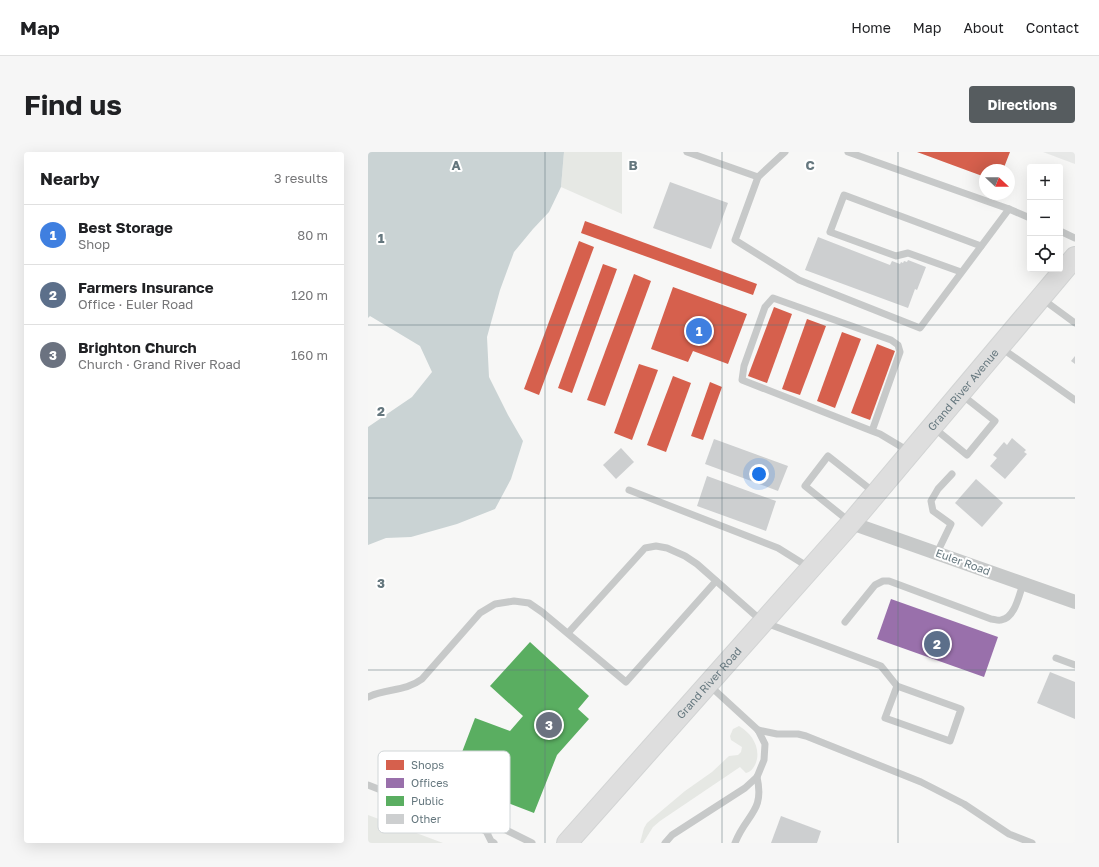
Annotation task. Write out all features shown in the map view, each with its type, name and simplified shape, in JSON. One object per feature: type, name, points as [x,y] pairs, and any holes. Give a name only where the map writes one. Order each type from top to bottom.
[{"type":"main road","name":"Grand River Avenue","points":[[851,523],[1075,257]]},
{"type":"main road","name":"Grand River Road","points":[[567,843],[851,523]]},
{"type":"street","name":"Euler Road","points":[[851,523],[1075,602]]},
{"type":"lane","points":[[687,152],[758,178]]},
{"type":"lane","points":[[786,152],[758,178],[735,240],[799,280],[920,328],[1009,209]]},
{"type":"lane","points":[[848,152],[1027,217]]},
{"type":"lane","points":[[961,272],[908,253],[896,256],[830,232],[844,195],[981,246]]},
{"type":"lane","points":[[1063,232],[1075,238]]},
{"type":"lane","points":[[872,430],[900,352],[898,345],[891,340],[773,298],[765,306],[744,366],[742,380],[872,430],[910,452]]},
{"type":"lane","points":[[1041,298],[1075,323]]},
{"type":"lane","points":[[1000,347],[1075,400]]},
{"type":"lane","points":[[932,426],[967,455],[995,421],[960,393]]},
{"type":"lane","points":[[851,523],[805,486],[828,456],[875,494]]},
{"type":"lane","points":[[937,553],[951,524],[933,511],[931,501],[938,489],[952,474]]},
{"type":"lane","points":[[629,490],[778,548],[810,568]]},
{"type":"lane","points":[[568,634],[645,548],[656,546],[667,548],[685,556],[697,564],[763,622],[881,666],[897,686],[961,709],[950,741],[885,718],[897,686]]},
{"type":"lane","points":[[368,697],[382,692],[407,688],[416,684],[480,613],[495,604],[514,600],[529,603],[542,612],[626,682],[716,581]]},
{"type":"lane","points":[[845,622],[875,585],[883,581],[889,581],[992,619],[1000,620],[1007,617],[1013,611],[1023,584]]},
{"type":"lane","points":[[1056,658],[1075,665]]},
{"type":"lane","points":[[665,843],[672,835],[745,788],[757,777],[764,760],[765,744],[758,730],[708,684]]},
{"type":"lane","points":[[758,730],[777,734],[798,734],[806,736],[921,782],[964,804],[1009,834],[1032,843]]},
{"type":"lane","points":[[735,843],[738,835],[756,809],[759,787],[757,777]]},
{"type":"lane","points":[[368,785],[378,789]]},
{"type":"lane","points":[[510,832],[532,843]]},
{"type":"lane","points":[[487,833],[491,841],[494,843]]},
{"type":"shaded area","points":[[368,152],[564,152],[561,187],[549,212],[514,252],[500,290],[487,337],[489,377],[523,441],[511,479],[495,509],[457,524],[411,537],[386,538],[368,545],[368,427],[412,397],[432,372],[420,346],[370,316],[368,318]]},
{"type":"shaded area","points":[[564,152],[622,152],[622,214],[561,187]]},
{"type":"shaded area","points":[[1043,152],[1075,152],[1075,164]]},
{"type":"shaded area","points":[[739,726],[748,733],[757,748],[757,759],[752,769],[746,773],[740,767],[660,821],[653,827],[643,843],[640,843],[647,823],[685,791],[712,772],[729,756],[738,755],[741,752],[742,747],[731,740],[730,736],[733,729]]},
{"type":"shaded area","points":[[368,815],[378,819],[378,833],[416,833],[443,843],[368,843]]},
{"type":"building: Shops","points":[[917,152],[1010,152],[1005,164],[979,164],[979,175]]},
{"type":"building: Shops","points":[[585,221],[757,284],[753,295],[581,233]]},
{"type":"building: Shops","points":[[579,241],[594,247],[539,395],[524,389]]},
{"type":"building: Shops","points":[[603,264],[617,269],[572,393],[558,388]]},
{"type":"building: Shops","points":[[634,274],[651,281],[605,406],[587,400]]},
{"type":"building: Shops","points":[[673,287],[747,314],[728,364],[693,351],[688,362],[651,349]]},
{"type":"building: Shops","points":[[774,307],[792,314],[767,383],[748,376]]},
{"type":"building: Shops","points":[[807,319],[826,326],[800,395],[782,389]]},
{"type":"building: Shops","points":[[842,332],[861,339],[835,408],[817,401]]},
{"type":"building: Shops","points":[[877,344],[895,351],[870,420],[851,413]]},
{"type":"building: Shops","points":[[639,364],[658,370],[632,440],[614,433]]},
{"type":"building: Shops","points":[[673,376],[691,383],[666,452],[647,445]]},
{"type":"building: Shops","points":[[710,382],[722,387],[703,440],[691,436]]},
{"type":"building: Offices","points":[[891,599],[998,637],[984,677],[877,639]]},
{"type":"building: Public","points":[[530,642],[589,696],[578,709],[589,719],[557,755],[534,813],[510,804],[510,751],[462,751],[475,718],[510,731],[523,716],[490,686]]},
{"type":"building: Other","points":[[670,182],[728,203],[711,249],[653,228]]},
{"type":"building: Other","points":[[818,237],[890,265],[892,261],[900,264],[904,261],[907,262],[908,260],[926,267],[917,290],[915,289],[908,308],[805,270]]},
{"type":"building: Other","points":[[1075,356],[1075,364],[1071,361]]},
{"type":"building: Other","points":[[1012,438],[1026,450],[1024,452],[1027,454],[1005,479],[990,466],[997,458],[993,455],[1004,442],[1007,445]]},
{"type":"building: Other","points":[[714,439],[788,466],[778,491],[705,464]]},
{"type":"building: Other","points":[[621,448],[634,462],[616,479],[603,465]]},
{"type":"building: Other","points":[[707,476],[776,501],[766,531],[697,506]]},
{"type":"building: Other","points":[[976,479],[1003,503],[982,527],[955,503]]},
{"type":"building: Other","points":[[1050,672],[1075,682],[1075,719],[1037,703]]},
{"type":"building: Other","points":[[781,816],[821,831],[817,843],[771,843]]},
{"type":"place","name":"Best Storage","points":[[699,331]]},
{"type":"place","name":"Farmers Insurance","points":[[937,644]]},
{"type":"place","name":"Brighton Church","points":[[549,725]]}]
